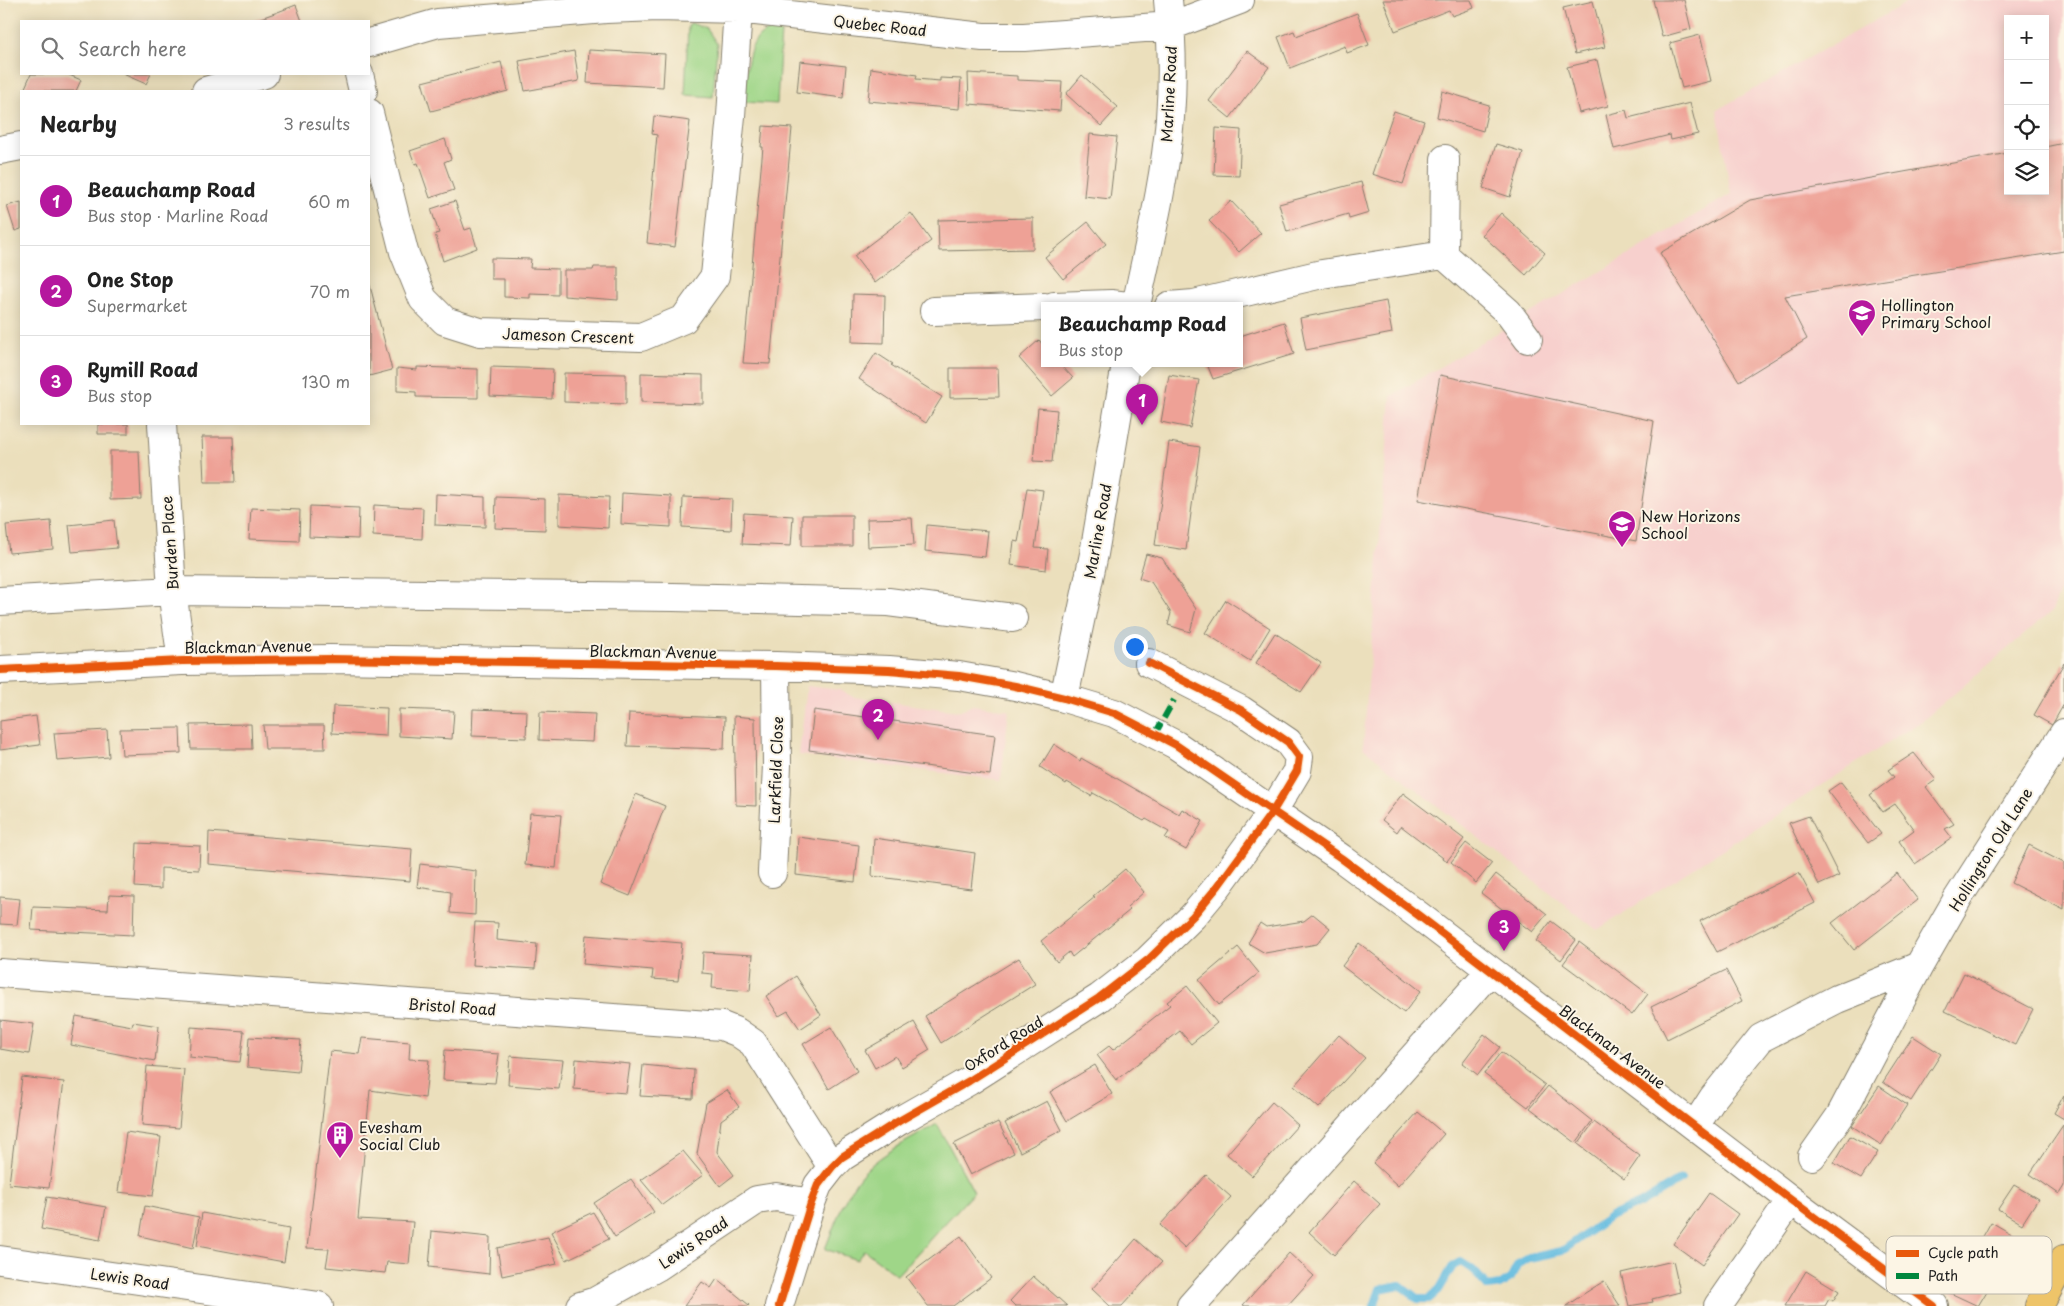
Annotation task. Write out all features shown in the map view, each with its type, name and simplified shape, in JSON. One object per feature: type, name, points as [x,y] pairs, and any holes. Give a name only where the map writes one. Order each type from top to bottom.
[{"type":"main road","points":[[2052,1282],[2064,1259]]},
{"type":"main road","points":[[2039,1306],[2045,1294]]},
{"type":"street","name":"Quebec Road","points":[[370,43],[438,23],[606,9],[658,7],[738,10],[984,37],[1024,36],[1240,0]]},
{"type":"street","name":"Jameson Crescent","points":[[370,117],[404,252],[423,299],[445,321],[480,332],[641,337],[684,319],[716,276],[731,116],[738,10]]},
{"type":"street","name":"Marline Road","points":[[1137,302],[1160,185],[1170,118],[1170,13]]},
{"type":"street","points":[[209,90],[261,75]]},
{"type":"street","points":[[359,75],[363,90]]},
{"type":"street","points":[[0,150],[20,146]]},
{"type":"street","points":[[1445,159],[1444,255],[1508,312],[1528,339]]},
{"type":"street","points":[[1203,302],[1322,274],[1444,255]]},
{"type":"street","points":[[934,311],[1041,307]]},
{"type":"street","name":"Marline Road","points":[[1064,698],[1094,554],[1125,367]]},
{"type":"street","name":"Burden Place","points":[[162,425],[172,591],[182,661]]},
{"type":"street","points":[[0,601],[172,591],[673,596],[888,602],[1013,618]]},
{"type":"street","name":"Blackman Avenue","points":[[0,670],[182,661],[331,659],[776,666],[889,670],[959,676],[1064,698],[1114,713],[1176,745],[1418,914],[1490,971],[1886,1270]]},
{"type":"street","points":[[1149,663],[1241,710],[1288,742],[1299,757],[1297,771],[1273,811]]},
{"type":"street","name":"Larkfield Close","points":[[772,873],[777,765],[776,666]]},
{"type":"street","name":"Hollington Old Lane","points":[[1812,1156],[1840,1116],[1919,966],[1958,898],[2064,733]]},
{"type":"street","name":"Oxford Road","points":[[779,1306],[811,1203],[818,1185],[832,1167],[842,1157],[899,1120],[969,1081],[1099,998],[1148,960],[1193,916],[1218,886],[1273,811]]},
{"type":"street","points":[[1695,1126],[1713,1098],[1761,1038],[1838,999],[1919,966]]},
{"type":"street","points":[[1191,1306],[1490,971]]},
{"type":"street","name":"Bristol Road","points":[[0,973],[722,1026],[737,1032],[753,1043],[832,1167]]},
{"type":"street","name":"Lewis Road","points":[[580,1306],[596,1301],[657,1267],[757,1200],[776,1197],[811,1203]]},
{"type":"street","points":[[1718,1306],[1791,1200]]},
{"type":"street","name":"Lewis Road","points":[[0,1260],[319,1306]]},
{"type":"street","name":"Blackman Avenue","points":[[1918,1294],[1934,1306]]},
{"type":"shaded area","points":[[1911,0],[2064,0],[2064,583],[2052,611],[1922,721],[1597,930],[1363,748],[1391,396],[1731,194],[1717,110]]},
{"type":"shaded area","points":[[807,686],[840,690],[853,697],[958,711],[973,705],[1009,710],[1001,780],[799,755]]},
{"type":"green space","points":[[691,23],[707,29],[717,44],[713,97],[685,95],[688,26]]},
{"type":"green space","points":[[776,29],[781,32],[777,104],[744,102],[747,69],[752,47],[765,32]]},
{"type":"green space","points":[[937,1124],[974,1192],[897,1275],[864,1250],[857,1260],[825,1249],[846,1199],[863,1173],[888,1152]]},
{"type":"building","points":[[1383,0],[1471,0],[1474,8],[1452,16],[1449,10],[1395,31]]},
{"type":"building","points":[[1653,0],[1684,0],[1691,29],[1662,37]]},
{"type":"building","points":[[1593,1],[1605,47],[1575,54],[1563,8]]},
{"type":"building","points":[[296,5],[302,20],[255,20]]},
{"type":"building","points":[[1357,13],[1369,45],[1347,53],[1345,46],[1290,68],[1278,37],[1294,31],[1296,36]]},
{"type":"building","points":[[1700,35],[1711,81],[1682,88],[1670,43]]},
{"type":"building","points":[[589,50],[665,54],[663,87],[587,83]]},
{"type":"building","points":[[574,51],[579,81],[525,91],[519,61]]},
{"type":"building","points":[[1247,51],[1269,67],[1230,118],[1209,101]]},
{"type":"building","points":[[1597,60],[1608,106],[1579,113],[1567,67]]},
{"type":"building","points":[[800,61],[846,66],[843,98],[797,92]]},
{"type":"building","points":[[501,62],[508,91],[431,111],[422,82]]},
{"type":"building","points":[[871,68],[917,75],[916,79],[940,81],[940,78],[961,79],[959,109],[868,101]]},
{"type":"building","points":[[968,73],[1017,76],[1017,80],[1062,82],[1060,111],[969,104]]},
{"type":"building","points":[[31,75],[69,75],[81,80],[76,90],[24,90]]},
{"type":"building","points":[[125,75],[150,75],[146,84]]},
{"type":"building","points":[[1082,75],[1118,107],[1101,126],[1066,94]]},
{"type":"building","points":[[1442,91],[1489,105],[1483,131],[1437,117]]},
{"type":"building","points":[[1690,103],[1698,134],[1671,140],[1670,135],[1614,149],[1606,115],[1626,110],[1628,118]]},
{"type":"building","points":[[1394,111],[1424,121],[1403,184],[1372,174]]},
{"type":"building","points":[[654,116],[690,121],[675,247],[647,243],[657,135],[652,134]]},
{"type":"building","points":[[763,126],[792,128],[770,364],[743,363],[763,147],[761,147]]},
{"type":"building","points":[[1216,128],[1241,130],[1239,176],[1214,175]]},
{"type":"building","points":[[1090,134],[1117,137],[1110,199],[1084,196]]},
{"type":"building","points":[[445,139],[451,159],[444,162],[454,190],[430,198],[418,163],[415,164],[410,151]]},
{"type":"building","points":[[2064,143],[2064,251],[1785,296],[1807,339],[1739,381],[1660,253],[1750,200],[2004,154],[2004,195],[2049,195],[2049,146]]},
{"type":"building","points":[[1496,144],[1523,152],[1510,197],[1483,188]]},
{"type":"building","points":[[1361,182],[1369,213],[1349,219],[1348,214],[1287,232],[1279,204]]},
{"type":"building","points":[[455,201],[465,230],[471,228],[477,248],[443,261],[435,234],[439,233],[431,209]]},
{"type":"building","points":[[1231,201],[1261,233],[1239,252],[1209,221]]},
{"type":"building","points":[[20,202],[20,229],[15,231],[7,206]]},
{"type":"building","points":[[911,213],[931,241],[875,283],[854,256]]},
{"type":"building","points":[[1501,213],[1545,253],[1526,275],[1482,235]]},
{"type":"building","points":[[1033,218],[1033,249],[939,251],[938,220]]},
{"type":"building","points":[[1088,222],[1106,244],[1063,279],[1045,257]]},
{"type":"building","points":[[491,258],[531,259],[530,268],[558,269],[558,295],[530,294],[530,298],[504,297],[504,279],[491,279]]},
{"type":"building","points":[[594,267],[618,267],[618,300],[564,296],[564,270],[593,270]]},
{"type":"building","points":[[370,286],[392,370],[370,376]]},
{"type":"building","points":[[853,294],[885,295],[884,343],[852,342]]},
{"type":"building","points":[[1386,301],[1392,333],[1306,350],[1300,318]]},
{"type":"building","points":[[1284,322],[1294,354],[1213,379],[1208,367],[1243,367],[1243,335]]},
{"type":"building","points":[[1039,340],[1041,342],[1041,367],[1063,367],[1073,378],[1052,396],[1019,358]]},
{"type":"building","points":[[876,353],[893,364],[891,365],[942,397],[926,423],[859,379]]},
{"type":"building","points":[[417,367],[478,369],[478,398],[416,397],[416,392],[397,391],[397,368],[417,370]]},
{"type":"building","points":[[491,367],[553,369],[552,399],[490,396]]},
{"type":"building","points":[[950,368],[998,368],[999,397],[950,398]]},
{"type":"building","points":[[564,373],[626,374],[626,404],[564,402]]},
{"type":"building","points":[[641,373],[703,375],[703,404],[641,402]]},
{"type":"building","points":[[1169,375],[1199,380],[1190,428],[1161,422]]},
{"type":"building","points":[[1440,375],[1654,421],[1636,541],[1418,500]]},
{"type":"building","points":[[1038,408],[1057,410],[1052,462],[1033,461]]},
{"type":"building","points":[[98,425],[128,425],[128,434],[98,434]]},
{"type":"building","points":[[202,437],[233,437],[235,482],[204,482]]},
{"type":"building","points":[[1169,442],[1200,447],[1186,550],[1155,545]]},
{"type":"building","points":[[110,451],[139,451],[141,499],[110,500]]},
{"type":"building","points":[[1027,488],[1043,490],[1035,548],[1048,549],[1046,570],[1011,565],[1014,541],[1018,542]]},
{"type":"building","points":[[622,493],[671,496],[671,527],[621,524]]},
{"type":"building","points":[[436,494],[485,497],[485,527],[435,525]]},
{"type":"building","points":[[559,495],[609,497],[608,528],[559,525]]},
{"type":"building","points":[[496,497],[545,499],[545,530],[495,528]]},
{"type":"building","points":[[683,497],[732,499],[731,530],[682,527]]},
{"type":"building","points":[[374,505],[423,508],[422,539],[373,536]]},
{"type":"building","points":[[310,506],[359,508],[358,539],[309,537]]},
{"type":"building","points":[[251,508],[300,510],[299,541],[249,539]]},
{"type":"building","points":[[744,513],[793,516],[791,546],[742,544]]},
{"type":"building","points":[[802,515],[852,515],[852,546],[802,546]]},
{"type":"building","points":[[912,518],[914,545],[868,547],[867,519]]},
{"type":"building","points":[[114,520],[117,548],[72,552],[69,525]]},
{"type":"building","points":[[51,521],[53,549],[9,553],[6,525]]},
{"type":"building","points":[[927,525],[988,531],[985,557],[925,551]]},
{"type":"building","points":[[1146,554],[1162,558],[1196,609],[1190,632],[1168,625],[1171,613],[1151,582],[1139,578]]},
{"type":"building","points":[[1226,600],[1270,628],[1250,661],[1205,633]]},
{"type":"building","points":[[1275,633],[1321,663],[1301,692],[1256,663]]},
{"type":"building","points":[[2064,663],[2064,704],[2052,725],[2034,715]]},
{"type":"building","points":[[333,706],[387,708],[386,736],[332,733]]},
{"type":"building","points":[[399,709],[454,711],[452,739],[399,736]]},
{"type":"building","points":[[473,709],[527,711],[526,738],[472,736]]},
{"type":"building","points":[[814,710],[995,735],[990,775],[809,750]]},
{"type":"building","points":[[540,712],[595,714],[593,742],[539,740]]},
{"type":"building","points":[[629,713],[725,717],[724,749],[627,746]]},
{"type":"building","points":[[36,716],[40,745],[0,750],[0,721]]},
{"type":"building","points":[[734,716],[755,718],[756,806],[736,805]]},
{"type":"building","points":[[251,724],[252,749],[191,749],[190,725]]},
{"type":"building","points":[[263,725],[324,725],[325,749],[265,749]]},
{"type":"building","points":[[180,728],[181,753],[122,755],[120,729]]},
{"type":"building","points":[[107,730],[109,757],[57,761],[54,733]]},
{"type":"building","points":[[1054,744],[1080,761],[1081,758],[1179,814],[1182,809],[1203,821],[1186,850],[1165,838],[1169,832],[1146,819],[1144,821],[1093,793],[1091,796],[1067,782],[1066,784],[1040,767]]},
{"type":"building","points":[[1914,753],[1936,780],[1926,787],[1954,824],[1945,829],[1952,838],[1915,864],[1899,841],[1914,830],[1895,804],[1883,812],[1870,795],[1894,777],[1888,770]]},
{"type":"building","points":[[1841,782],[1881,834],[1868,843],[1828,791]]},
{"type":"building","points":[[1403,793],[1464,839],[1447,861],[1401,826],[1397,832],[1382,820]]},
{"type":"building","points":[[636,794],[665,806],[630,896],[600,884]]},
{"type":"building","points":[[530,813],[561,815],[556,868],[525,865]]},
{"type":"building","points":[[1809,816],[1839,876],[1819,885],[1789,823]]},
{"type":"building","points":[[209,832],[412,849],[410,881],[208,864]]},
{"type":"building","points":[[798,837],[859,845],[855,882],[796,875]]},
{"type":"building","points":[[874,838],[975,853],[971,889],[872,876]]},
{"type":"building","points":[[137,843],[200,846],[199,870],[161,868],[161,889],[135,887]]},
{"type":"building","points":[[1466,843],[1492,863],[1476,883],[1451,862]]},
{"type":"building","points":[[2029,845],[2064,863],[2064,910],[2011,883]]},
{"type":"building","points":[[420,864],[476,871],[475,915],[450,913],[451,892],[417,887]]},
{"type":"building","points":[[1125,869],[1144,892],[1127,907],[1130,910],[1072,957],[1069,952],[1057,962],[1041,941],[1095,897],[1093,896]]},
{"type":"building","points":[[1799,873],[1815,903],[1717,952],[1700,921]]},
{"type":"building","points":[[1897,873],[1918,900],[1854,950],[1832,923]]},
{"type":"building","points":[[1496,874],[1547,914],[1532,932],[1481,893]]},
{"type":"building","points":[[109,895],[134,896],[133,935],[31,930],[33,907],[108,910]]},
{"type":"building","points":[[0,897],[20,899],[17,925],[0,924]]},
{"type":"building","points":[[1313,914],[1330,928],[1317,944],[1265,953],[1248,943],[1260,923],[1266,927],[1304,921]]},
{"type":"building","points":[[1551,921],[1576,940],[1561,960],[1536,941]]},
{"type":"building","points":[[475,922],[498,923],[497,940],[537,944],[535,969],[472,965]]},
{"type":"building","points":[[586,935],[682,943],[678,981],[652,979],[653,970],[583,964]]},
{"type":"building","points":[[1579,942],[1648,994],[1632,1015],[1563,964]]},
{"type":"building","points":[[1359,943],[1421,991],[1404,1013],[1342,966]]},
{"type":"building","points":[[1238,947],[1259,973],[1219,1005],[1199,980]]},
{"type":"building","points":[[703,952],[753,955],[750,991],[712,988],[713,974],[702,973]]},
{"type":"building","points":[[1019,958],[1035,984],[941,1043],[925,1016]]},
{"type":"building","points":[[1726,970],[1742,1001],[1667,1039],[1651,1007]]},
{"type":"building","points":[[1964,973],[2033,1009],[2015,1045],[1945,1011]]},
{"type":"building","points":[[796,976],[821,1015],[800,1029],[788,1011],[779,1016],[766,996]]},
{"type":"building","points":[[1187,986],[1217,1023],[1191,1044],[1180,1031],[1116,1080],[1097,1055],[1109,1046],[1113,1050],[1170,1005],[1167,1002]]},
{"type":"building","points":[[76,1016],[132,1026],[133,1022],[159,1026],[155,1061],[71,1045]]},
{"type":"building","points":[[0,1020],[34,1024],[29,1054],[0,1049]]},
{"type":"building","points":[[914,1022],[930,1050],[902,1067],[895,1056],[875,1068],[865,1050]]},
{"type":"building","points":[[191,1027],[244,1031],[240,1062],[189,1057]]},
{"type":"building","points":[[831,1027],[857,1071],[829,1089],[803,1044]]},
{"type":"building","points":[[1484,1034],[1500,1047],[1478,1075],[1462,1063]]},
{"type":"building","points":[[1339,1035],[1365,1058],[1319,1108],[1294,1086]]},
{"type":"building","points":[[1913,1036],[1941,1054],[1911,1101],[1883,1082]]},
{"type":"building","points":[[249,1037],[301,1040],[298,1072],[247,1067]]},
{"type":"building","name":"Evesham Social Club","points":[[362,1038],[410,1042],[409,1059],[429,1060],[425,1098],[370,1090],[358,1219],[413,1222],[409,1264],[387,1262],[385,1273],[326,1267],[329,1249],[307,1248],[330,1051],[359,1054]]},
{"type":"building","points":[[445,1050],[499,1054],[495,1083],[443,1080]]},
{"type":"building","points":[[1501,1052],[1545,1085],[1528,1107],[1484,1074]]},
{"type":"building","points":[[510,1056],[563,1060],[559,1089],[508,1085]]},
{"type":"building","points":[[576,1059],[630,1064],[626,1093],[574,1089]]},
{"type":"building","points":[[643,1065],[694,1070],[693,1099],[640,1096]]},
{"type":"building","points":[[1095,1065],[1112,1094],[1067,1121],[1050,1092]]},
{"type":"building","points":[[147,1066],[184,1069],[179,1128],[142,1125]]},
{"type":"building","points":[[22,1077],[64,1082],[49,1188],[9,1184]]},
{"type":"building","points":[[1548,1086],[1592,1121],[1576,1143],[1530,1108]]},
{"type":"building","points":[[1879,1086],[1907,1105],[1881,1145],[1852,1126]]},
{"type":"building","points":[[727,1090],[739,1107],[721,1120],[717,1152],[734,1175],[720,1186],[697,1154],[706,1103]]},
{"type":"building","points":[[2064,1095],[2064,1119],[2054,1113]]},
{"type":"building","points":[[1047,1101],[1062,1130],[1020,1152],[1005,1123]]},
{"type":"building","points":[[1272,1102],[1298,1125],[1252,1176],[1227,1154]]},
{"type":"building","points":[[1418,1112],[1444,1134],[1398,1186],[1373,1163]]},
{"type":"building","points":[[998,1122],[1014,1153],[970,1175],[954,1144]]},
{"type":"building","points":[[1594,1122],[1640,1156],[1624,1179],[1578,1144]]},
{"type":"building","points":[[2063,1125],[2064,1186],[2059,1194],[2030,1174]]},
{"type":"building","points":[[126,1132],[161,1137],[153,1196],[118,1192]]},
{"type":"building","points":[[1850,1136],[1878,1152],[1861,1179],[1834,1163]]},
{"type":"building","points":[[683,1151],[703,1175],[662,1205],[641,1180]]},
{"type":"building","points":[[1206,1175],[1231,1197],[1185,1248],[1160,1225]]},
{"type":"building","points":[[631,1179],[654,1212],[615,1237],[594,1203]]},
{"type":"building","points":[[1354,1181],[1380,1204],[1334,1255],[1309,1232]]},
{"type":"building","points":[[2014,1185],[2038,1199],[2022,1224],[1998,1209]]},
{"type":"building","points":[[1709,1193],[1738,1214],[1702,1265],[1673,1244]]},
{"type":"building","points":[[47,1197],[106,1207],[100,1240],[41,1229]]},
{"type":"building","points":[[145,1206],[199,1217],[193,1248],[140,1236]]},
{"type":"building","points":[[593,1212],[609,1239],[566,1260],[551,1232]]},
{"type":"building","points":[[202,1213],[289,1229],[284,1262],[197,1246]]},
{"type":"building","points":[[1991,1222],[2015,1236],[1983,1236]]},
{"type":"building","points":[[432,1231],[490,1237],[489,1274],[429,1267]]},
{"type":"building","points":[[961,1236],[991,1278],[953,1306],[928,1306],[906,1277]]},
{"type":"building","points":[[548,1237],[557,1264],[502,1276],[497,1248]]},
{"type":"building","points":[[1136,1239],[1162,1262],[1122,1306],[1110,1306],[1092,1289]]},
{"type":"building","points":[[1289,1253],[1314,1276],[1287,1306],[1243,1305]]},
{"type":"building","points":[[1673,1261],[1680,1292],[1652,1299],[1653,1302],[1629,1306],[1621,1273]]},
{"type":"building","points":[[1806,1271],[1839,1291],[1833,1301],[1829,1299],[1825,1306],[1785,1306]]},
{"type":"building","points":[[1033,1276],[1067,1306],[1015,1306],[1010,1301]]},
{"type":"building","points":[[717,1279],[749,1305],[684,1306],[702,1282],[711,1288]]},
{"type":"building","points":[[1604,1281],[1620,1306],[1566,1306],[1582,1295]]},
{"type":"building","points":[[1952,1294],[1985,1294],[1978,1306]]},
{"type":"waterway","points":[[1374,1306],[1380,1289],[1400,1285],[1418,1299],[1429,1299],[1439,1290],[1453,1266],[1461,1262],[1473,1270],[1488,1287],[1500,1285],[1511,1278],[1518,1264],[1529,1258],[1562,1251],[1611,1216],[1640,1204],[1681,1179]]},
{"type":"marked path","points":[[1155,734],[1174,700]]},
{"type":"cycle path","points":[[0,670],[182,661],[331,659],[776,666],[889,670],[959,676],[1015,686],[1114,713],[1176,745],[1341,858],[1886,1270]]},
{"type":"cycle path","points":[[779,1306],[811,1203],[818,1185],[832,1167],[842,1157],[899,1121],[969,1081],[1099,998],[1148,960],[1193,916],[1218,886],[1273,811],[1297,771],[1299,757],[1288,742],[1241,710],[1149,663]]},
{"type":"cycle path","points":[[1918,1294],[1934,1306]]},
{"type":"place","name":"Hollington Primary School","points":[[1862,337]]},
{"type":"place","name":"Beauchamp Road","points":[[1142,425]]},
{"type":"place","name":"New Horizons School","points":[[1622,548]]},
{"type":"place","name":"One Stop","points":[[878,740]]},
{"type":"place","name":"Rymill Road","points":[[1504,951]]},
{"type":"place","name":"Evesham Social Club","points":[[340,1159]]}]
